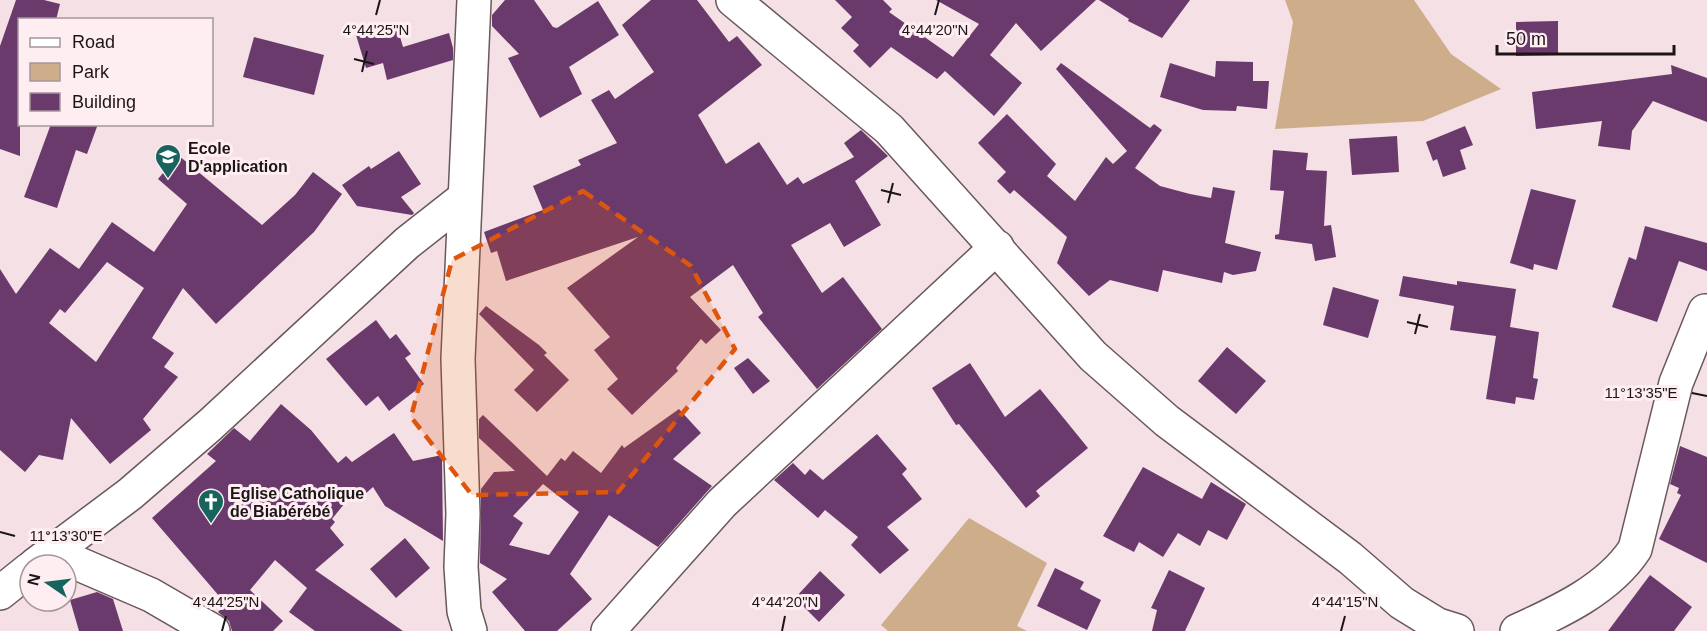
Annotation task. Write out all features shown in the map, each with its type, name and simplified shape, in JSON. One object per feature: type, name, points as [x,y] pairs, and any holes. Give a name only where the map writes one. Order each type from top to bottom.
[{"type":"street","points":[[470,631],[464,611],[460,567],[463,514],[458,359],[463,199],[474,0]]},
{"type":"street","points":[[733,0],[890,129],[1093,356],[1167,421],[1350,558],[1402,603],[1438,625],[1457,631]]},
{"type":"street","points":[[51,553],[148,479],[210,426],[407,243],[463,199]]},
{"type":"street","points":[[608,631],[722,503],[997,247]]},
{"type":"street","points":[[1517,631],[1582,597],[1625,564],[1635,549],[1676,382],[1705,311]]},
{"type":"street","points":[[78,573],[151,595],[213,631]]},
{"type":"street","points":[[0,593],[18,579]]},
{"type":"highlighted area","points":[[583,191],[691,266],[735,349],[618,492],[472,495],[411,417],[452,260]]},
{"type":"green space","points":[[1285,0],[1414,0],[1451,54],[1501,89],[1423,121],[1275,129],[1293,22]]},
{"type":"green space","points":[[969,518],[1047,563],[1017,626],[1027,631],[888,631],[881,625]]},
{"type":"building","points":[[16,0],[44,0],[60,4],[56,18],[18,18],[20,156],[0,149],[0,46]]},
{"type":"building","points":[[505,0],[534,0],[553,27],[557,28],[598,1],[619,35],[569,67],[582,94],[540,118],[508,58],[519,54],[492,26],[492,15]]},
{"type":"building","points":[[651,0],[697,0],[729,42],[737,36],[762,65],[698,115],[726,164],[759,142],[787,185],[798,177],[803,184],[854,157],[844,143],[861,130],[888,156],[855,181],[881,225],[844,247],[830,223],[791,245],[822,293],[843,277],[882,329],[817,389],[758,317],[763,313],[733,265],[690,297],[721,330],[706,344],[701,339],[676,368],[678,371],[632,415],[607,389],[618,379],[594,350],[610,337],[567,288],[638,237],[506,281],[497,251],[491,253],[484,232],[543,210],[533,186],[581,165],[578,160],[617,143],[591,100],[609,90],[615,99],[654,72],[622,25]]},
{"type":"building","points":[[835,0],[883,0],[892,9],[889,12],[953,57],[979,24],[936,0],[1096,0],[1041,51],[1016,23],[990,55],[1022,83],[994,116],[945,71],[937,79],[891,47],[870,68],[853,51],[859,45],[841,28],[852,17]]},
{"type":"building","points":[[1099,0],[1190,0],[1162,38],[1128,21],[1129,19]]},
{"type":"building","points":[[1558,21],[1558,55],[1516,56],[1516,22]]},
{"type":"building","points":[[396,23],[403,47],[449,33],[453,60],[387,80],[383,63],[366,68],[356,35]]},
{"type":"building","points":[[254,37],[324,55],[314,95],[243,77]]},
{"type":"building","points":[[1216,61],[1253,62],[1253,81],[1269,81],[1267,109],[1237,106],[1236,111],[1203,110],[1160,97],[1170,63],[1215,77]]},
{"type":"building","points":[[1061,63],[1150,128],[1154,124],[1162,130],[1135,168],[1160,186],[1190,194],[1211,198],[1213,187],[1235,191],[1225,243],[1261,252],[1256,271],[1233,275],[1224,272],[1222,283],[1163,270],[1158,292],[1110,280],[1089,296],[1057,263],[1067,237],[1014,190],[1010,194],[997,181],[1006,172],[978,143],[1007,114],[1056,164],[1047,176],[1075,201],[1106,157],[1113,164],[1127,151],[1056,69]]},
{"type":"building","points":[[1671,65],[1707,78],[1707,122],[1653,101],[1632,131],[1630,150],[1598,146],[1602,121],[1536,129],[1532,92],[1672,74]]},
{"type":"building","points":[[50,126],[97,126],[87,154],[76,150],[57,208],[24,197]]},
{"type":"building","points":[[1465,126],[1473,145],[1460,150],[1466,169],[1443,177],[1437,159],[1433,161],[1426,142]]},
{"type":"building","points":[[1397,136],[1399,172],[1352,175],[1349,139]]},
{"type":"building","points":[[1273,150],[1308,153],[1306,170],[1327,171],[1324,226],[1331,225],[1336,257],[1315,261],[1312,244],[1275,239],[1275,235],[1279,234],[1284,191],[1270,190]]},
{"type":"building","points":[[399,151],[421,184],[401,197],[414,213],[412,215],[357,206],[342,185],[369,166],[371,169]]},
{"type":"building","points":[[178,155],[262,225],[295,195],[313,172],[342,194],[314,232],[216,324],[183,288],[152,338],[174,353],[164,367],[178,377],[143,419],[151,430],[110,464],[71,418],[63,460],[39,455],[25,472],[0,450],[0,269],[16,294],[50,248],[79,269],[112,222],[154,252],[187,204],[158,179]],"holes":[[[107,262],[144,288],[96,362],[49,323],[60,309],[65,313]]]},
{"type":"building","points":[[1531,189],[1576,200],[1557,270],[1534,264],[1533,270],[1510,263]]},
{"type":"building","points":[[1645,226],[1707,243],[1707,271],[1679,261],[1657,322],[1612,307],[1629,257],[1636,260]]},
{"type":"building","points":[[1403,276],[1457,285],[1457,281],[1516,289],[1510,327],[1539,332],[1533,378],[1538,379],[1534,400],[1516,397],[1515,404],[1486,399],[1496,336],[1450,330],[1454,306],[1399,296]]},
{"type":"building","points":[[1333,287],[1379,300],[1368,338],[1323,325]]},
{"type":"building","points":[[486,306],[539,345],[547,353],[544,355],[569,380],[537,412],[514,390],[534,370],[479,314]]},
{"type":"building","points":[[376,320],[390,339],[396,334],[411,354],[405,358],[424,384],[389,411],[378,396],[366,406],[326,359]]},
{"type":"building","points":[[1227,347],[1266,381],[1236,414],[1198,381]]},
{"type":"building","points":[[748,358],[770,381],[753,394],[734,368]]},
{"type":"building","points":[[970,363],[1005,417],[1040,389],[1088,448],[1036,491],[1040,496],[1026,508],[959,424],[956,425],[932,388]]},
{"type":"building","points":[[281,404],[311,430],[338,463],[346,456],[352,462],[394,433],[413,461],[442,455],[443,541],[385,506],[373,487],[364,495],[357,488],[332,519],[335,522],[330,528],[344,545],[315,570],[403,631],[315,631],[289,612],[307,588],[275,560],[250,590],[283,621],[273,631],[232,631],[229,621],[218,612],[226,604],[152,518],[216,461],[207,454],[234,428],[250,441]]},
{"type":"building","points":[[679,409],[701,433],[673,459],[712,486],[658,547],[609,515],[570,574],[592,599],[557,631],[525,631],[492,592],[507,579],[480,563],[481,489],[494,472],[515,471],[479,438],[479,419],[483,415],[547,476],[561,458],[565,461],[573,451],[601,473],[622,445],[624,448]],"holes":[[[543,484],[579,512],[549,555],[509,545],[523,523],[513,516]]]},
{"type":"building","points":[[877,434],[907,469],[902,474],[922,499],[887,527],[909,550],[880,574],[851,545],[858,537],[825,510],[818,518],[774,480],[793,463],[805,475],[810,469],[823,480]]},
{"type":"building","points":[[1680,446],[1707,457],[1707,563],[1659,539],[1681,495],[1677,493],[1679,488],[1670,484]]},
{"type":"building","points":[[1143,467],[1202,499],[1211,482],[1246,504],[1227,540],[1208,530],[1200,546],[1178,533],[1163,557],[1139,542],[1134,552],[1103,536]]},
{"type":"building","points":[[405,538],[430,568],[396,598],[370,569]]},
{"type":"building","points":[[1055,568],[1084,582],[1080,589],[1101,600],[1087,630],[1037,606]]},
{"type":"building","points":[[1169,570],[1205,588],[1185,631],[1152,631],[1157,610],[1151,608]]},
{"type":"building","points":[[820,571],[845,595],[819,622],[795,598]]},
{"type":"building","points":[[1650,575],[1692,607],[1674,631],[1608,631]]},
{"type":"building","points":[[97,592],[113,599],[123,631],[79,631],[74,613],[78,613],[78,598]]},
{"type":"place","name":"Ecole D'application","points":[[168,180]]},
{"type":"place","name":"Eglise Catholique de Biabérébé","points":[[211,525]]}]
